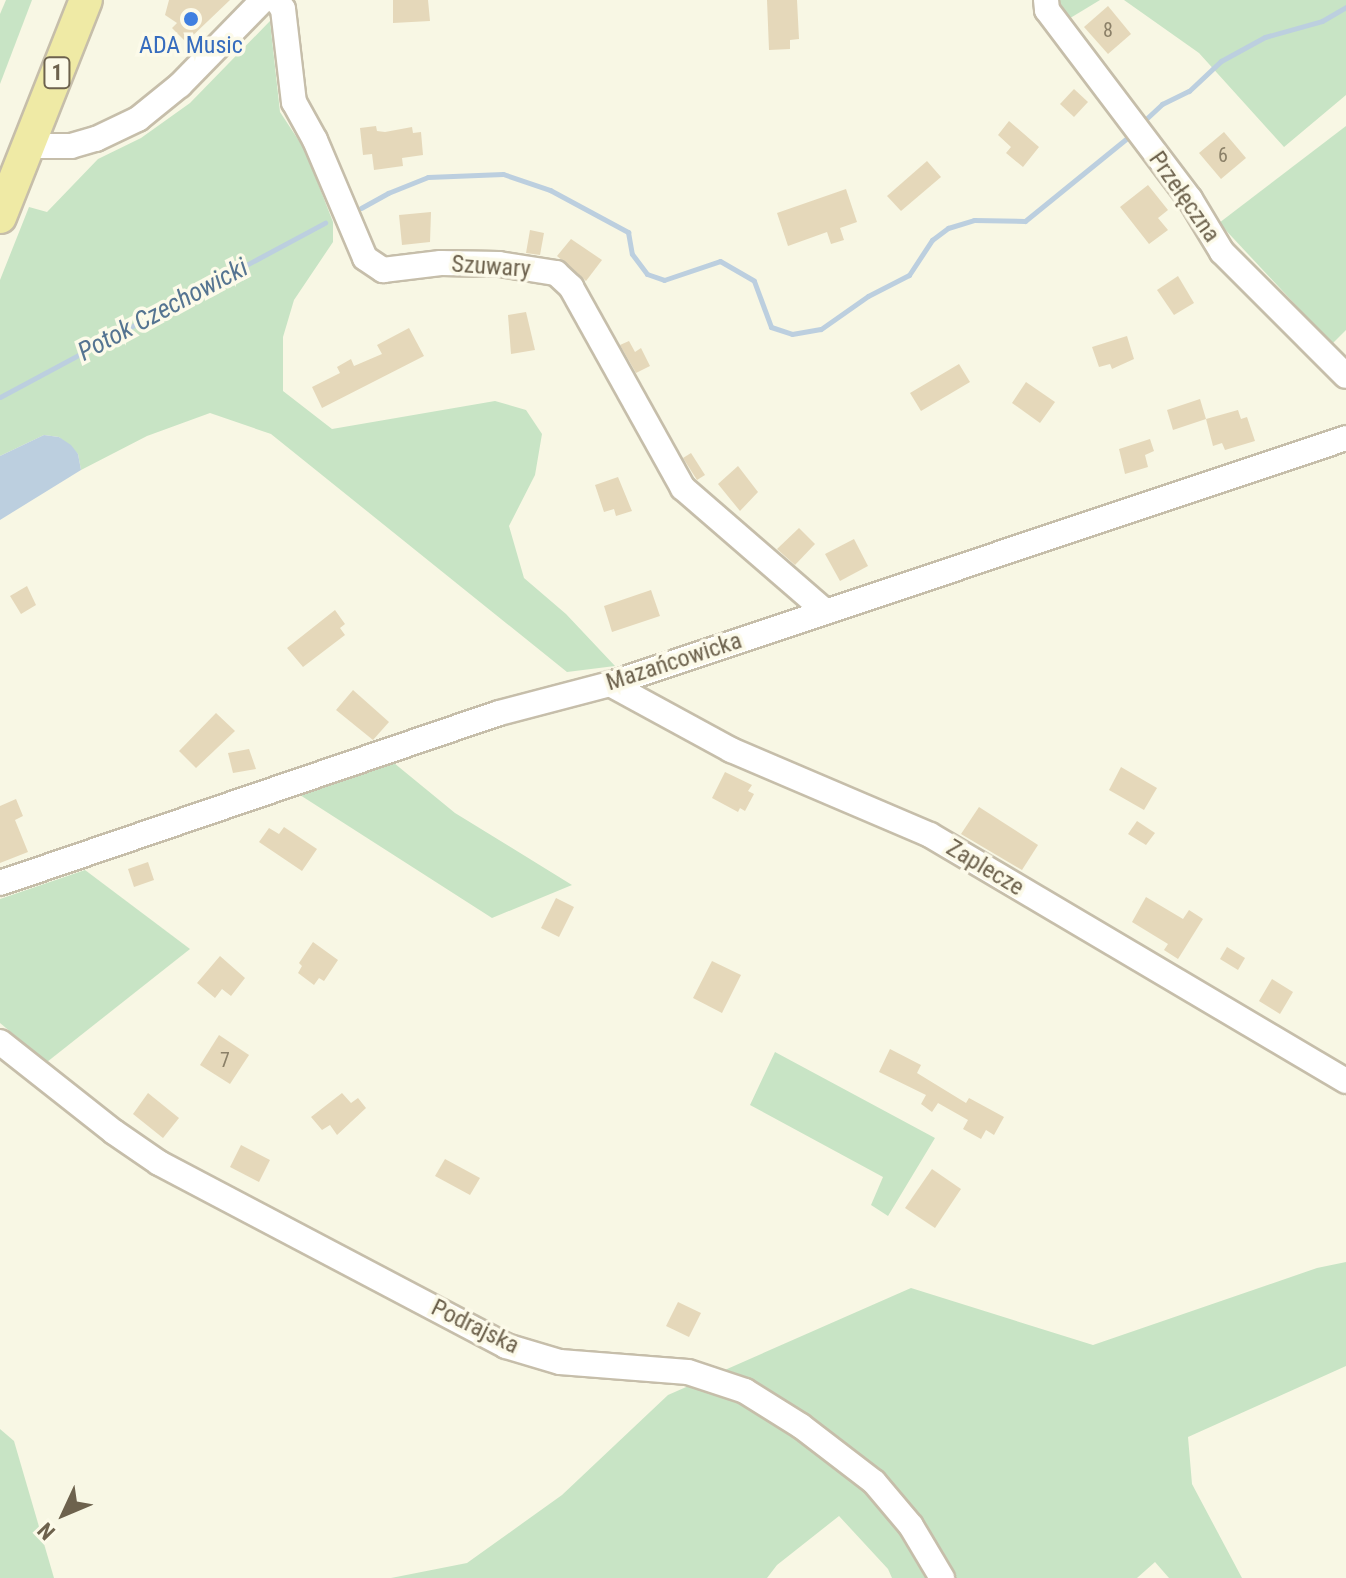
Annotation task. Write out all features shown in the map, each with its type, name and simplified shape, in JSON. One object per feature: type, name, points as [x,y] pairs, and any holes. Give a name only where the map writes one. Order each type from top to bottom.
[{"type":"main road","name":"1","points":[[0,217],[86,0]]},
{"type":"street","points":[[28,146],[71,146],[96,139],[138,119],[180,85],[263,0]]},
{"type":"street","name":"Szuwary","points":[[276,0],[283,9],[294,102],[315,140],[365,258],[383,270],[441,263],[499,264],[556,273],[571,287],[683,488],[825,611]]},
{"type":"street","name":"Przełęczna","points":[[1046,0],[1047,10],[1190,199],[1222,252],[1346,376]]},
{"type":"street","name":"Mazańcowicka","points":[[0,883],[499,713],[610,684],[1346,438]]},
{"type":"street","name":"Zaplecze","points":[[610,684],[731,750],[930,835],[1346,1081]]},
{"type":"street","name":"Podrajska","points":[[0,1042],[114,1132],[159,1163],[506,1346],[560,1362],[688,1372],[745,1391],[801,1426],[874,1482],[911,1526],[942,1578]]},
{"type":"green space","points":[[6,0],[32,0],[0,84],[0,14]]},
{"type":"green space","points":[[1059,0],[1100,0],[1067,20]]},
{"type":"green space","points":[[1124,0],[1346,0],[1346,95],[1284,147],[1199,53]]},
{"type":"green space","points":[[270,21],[280,112],[305,150],[333,222],[333,242],[294,300],[283,337],[283,391],[332,429],[495,401],[526,410],[542,434],[535,475],[509,526],[524,578],[566,614],[615,666],[567,672],[271,434],[210,413],[147,436],[81,470],[78,454],[59,437],[44,435],[0,456],[0,280],[29,207],[47,212],[98,159],[141,138],[190,103]]},
{"type":"green space","points":[[1346,126],[1346,330],[1332,344],[1219,223]]},
{"type":"green space","points":[[394,763],[455,813],[572,885],[492,918],[300,795]]},
{"type":"green space","points":[[85,870],[190,949],[47,1062],[0,1023],[0,899]]},
{"type":"green space","points":[[775,1052],[935,1138],[888,1216],[871,1205],[883,1177],[750,1105]]},
{"type":"green space","points":[[1346,1262],[1346,1366],[1188,1437],[1192,1484],[1242,1578],[1169,1578],[1155,1562],[1137,1578],[892,1578],[888,1569],[839,1516],[777,1565],[767,1578],[391,1578],[467,1563],[562,1495],[668,1395],[911,1288],[1093,1345],[1317,1268]]},
{"type":"green space","points":[[0,1429],[14,1441],[54,1578],[0,1578]]},
{"type":"water","points":[[44,435],[59,437],[71,445],[78,454],[81,470],[0,520],[0,456]]},
{"type":"building","name":"ADA Music","points":[[169,0],[230,0],[186,42],[172,28],[177,23],[165,15]]},
{"type":"building","points":[[393,0],[428,0],[430,21],[393,23]]},
{"type":"building","points":[[767,0],[797,0],[799,39],[790,40],[790,49],[769,50]]},
{"type":"building","points":[[1108,6],[1131,34],[1108,54],[1084,27]]},
{"type":"building","points":[[1074,89],[1088,102],[1074,117],[1060,104]]},
{"type":"building","points":[[1009,121],[1039,147],[1023,167],[1006,153],[1011,147],[998,135]]},
{"type":"building","points":[[376,126],[377,131],[412,127],[413,133],[421,132],[423,155],[402,158],[403,166],[374,170],[372,154],[363,155],[360,128]]},
{"type":"building","points":[[1224,132],[1246,158],[1221,179],[1199,153]]},
{"type":"building","points":[[927,161],[941,177],[901,211],[887,196]]},
{"type":"building","points":[[1148,185],[1168,210],[1158,218],[1168,230],[1149,244],[1120,207]]},
{"type":"building","points":[[846,189],[857,222],[840,228],[844,240],[831,244],[827,232],[788,246],[777,213]]},
{"type":"building","points":[[431,212],[430,242],[402,245],[399,215]]},
{"type":"building","points":[[530,230],[544,233],[540,255],[526,253]]},
{"type":"building","points":[[571,239],[602,260],[586,281],[557,256]]},
{"type":"building","points":[[1178,276],[1194,303],[1174,315],[1157,290]]},
{"type":"building","points":[[526,312],[535,350],[511,354],[508,315]]},
{"type":"building","points":[[409,328],[424,356],[322,408],[312,387],[340,373],[337,367],[351,359],[354,366],[382,354],[377,345]]},
{"type":"building","points":[[1127,336],[1134,359],[1112,369],[1110,364],[1099,367],[1092,347]]},
{"type":"building","points":[[629,341],[635,352],[641,348],[650,366],[636,373],[620,345]]},
{"type":"building","points":[[959,364],[970,382],[921,411],[910,393]]},
{"type":"building","points":[[1026,382],[1055,402],[1040,423],[1012,403]]},
{"type":"building","points":[[1200,399],[1206,419],[1173,430],[1167,410]]},
{"type":"building","points":[[1238,410],[1241,419],[1247,417],[1255,441],[1225,450],[1222,443],[1213,446],[1206,419]]},
{"type":"building","points":[[1150,439],[1154,451],[1145,455],[1148,467],[1125,474],[1119,449]]},
{"type":"building","points":[[691,453],[705,475],[697,480],[683,458]]},
{"type":"building","points":[[738,466],[758,492],[740,511],[718,484]]},
{"type":"building","points":[[618,477],[632,511],[616,516],[614,509],[604,512],[595,485]]},
{"type":"building","points":[[799,528],[815,544],[795,565],[777,549]]},
{"type":"building","points":[[854,539],[868,566],[840,581],[825,554]]},
{"type":"building","points":[[27,586],[36,605],[21,614],[10,596]]},
{"type":"building","points":[[651,590],[660,616],[612,632],[604,606]]},
{"type":"building","points":[[335,610],[345,624],[340,628],[345,635],[303,667],[287,648]]},
{"type":"building","points":[[353,690],[389,722],[373,740],[336,710]]},
{"type":"building","points":[[216,713],[235,731],[196,768],[179,751]]},
{"type":"building","points":[[249,749],[256,769],[233,773],[228,753]]},
{"type":"building","points":[[1121,767],[1157,788],[1144,810],[1109,790]]},
{"type":"building","points":[[725,772],[752,785],[748,791],[754,794],[745,811],[740,808],[738,812],[712,798]]},
{"type":"building","points":[[16,799],[23,816],[15,820],[28,852],[0,863],[0,806]]},
{"type":"building","points":[[979,807],[1038,845],[1022,870],[961,834]]},
{"type":"building","points":[[1137,821],[1155,833],[1146,845],[1128,834]]},
{"type":"building","points":[[284,827],[317,849],[302,871],[259,842],[269,828],[279,834]]},
{"type":"building","points":[[148,862],[154,880],[134,887],[128,869]]},
{"type":"building","points":[[1146,897],[1183,919],[1189,910],[1203,919],[1178,959],[1164,950],[1168,944],[1132,922]]},
{"type":"building","points":[[556,898],[574,907],[559,937],[541,928]]},
{"type":"building","points":[[313,942],[338,960],[324,981],[319,978],[314,985],[298,973],[302,966],[299,963]]},
{"type":"building","points":[[1227,947],[1245,958],[1238,970],[1220,959]]},
{"type":"building","points":[[220,956],[245,978],[231,996],[222,989],[215,998],[197,983]]},
{"type":"building","points":[[712,961],[741,975],[722,1013],[693,998]]},
{"type":"building","points":[[1272,979],[1293,992],[1280,1014],[1259,1001]]},
{"type":"building","points":[[219,1035],[249,1055],[230,1084],[200,1065]]},
{"type":"building","points":[[890,1049],[921,1065],[917,1073],[966,1103],[969,1098],[1004,1117],[994,1135],[986,1130],[981,1139],[963,1129],[968,1120],[938,1103],[932,1112],[921,1104],[926,1095],[879,1072]]},
{"type":"building","points":[[148,1093],[179,1118],[163,1138],[133,1114]]},
{"type":"building","points":[[342,1093],[351,1103],[358,1098],[366,1108],[337,1135],[330,1125],[322,1130],[311,1117]]},
{"type":"building","points":[[241,1145],[270,1160],[259,1182],[230,1167]]},
{"type":"building","points":[[445,1159],[480,1178],[470,1195],[435,1176]]},
{"type":"building","points":[[932,1169],[961,1189],[935,1228],[905,1208]]},
{"type":"building","points":[[678,1302],[701,1313],[689,1337],[666,1326]]},
{"type":"waterway","name":"Potok Czechowicki","points":[[1146,119],[1162,104],[1189,91],[1221,61],[1265,37],[1322,21],[1346,7]]},
{"type":"waterway","name":"Potok Czechowicki","points":[[361,208],[428,177],[503,174],[550,190],[628,232],[632,254],[647,274],[664,280],[720,261],[754,281],[771,327],[792,334],[821,329],[868,296],[909,275],[932,240],[948,228],[974,220],[1025,221],[1126,139]]},
{"type":"waterway","name":"Potok Czechowicki","points":[[0,397],[325,223]]},
{"type":"place","name":"ADA Music","points":[[191,19]]}]
